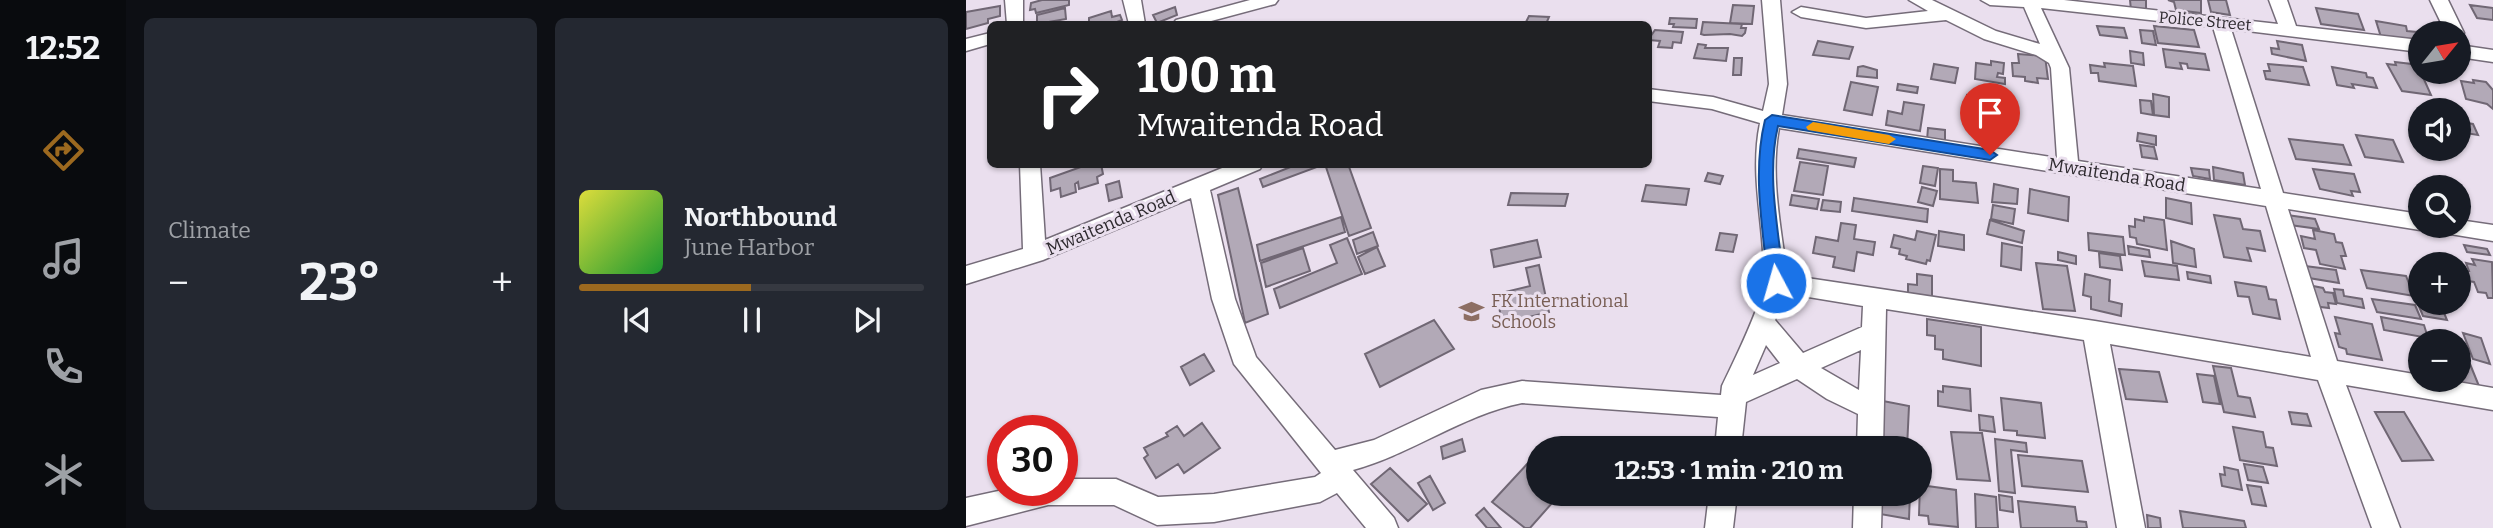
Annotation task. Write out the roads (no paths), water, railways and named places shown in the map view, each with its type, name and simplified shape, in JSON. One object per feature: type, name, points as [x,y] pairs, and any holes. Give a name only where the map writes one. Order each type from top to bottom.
[{"type":"street","points":[[1014,0],[1015,21]]},
{"type":"street","points":[[1132,0],[1136,21]]},
{"type":"street","points":[[1193,21],[1269,0]]},
{"type":"street","points":[[1729,436],[1735,386],[1776,283],[1766,188],[1765,148],[1778,84],[1771,0]]},
{"type":"street","points":[[1775,29],[1801,12],[1830,0]]},
{"type":"street","points":[[1918,0],[1997,38],[2042,51],[2054,58]]},
{"type":"street","name":"Police Street","points":[[1990,0],[2288,28],[2408,44]]},
{"type":"street","points":[[2278,0],[2288,28]]},
{"type":"street","points":[[2439,0],[2449,21]]},
{"type":"street","points":[[2030,2],[2060,68],[2068,167]]},
{"type":"street","points":[[1801,12],[1866,23],[1945,15]]},
{"type":"street","points":[[2220,23],[2328,369],[2386,528]]},
{"type":"street","points":[[966,45],[987,40]]},
{"type":"street","points":[[2471,50],[2493,56]]},
{"type":"street","name":"Mwaitenda Road","points":[[1652,95],[1713,103],[1772,120],[2408,220]]},
{"type":"street","points":[[1030,168],[1035,254]]},
{"type":"street","name":"Mwaitenda Road","points":[[966,275],[1035,254],[1243,168]]},
{"type":"street","points":[[1199,186],[1237,346],[1246,364],[1384,528]]},
{"type":"street","points":[[2471,230],[2493,233]]},
{"type":"street","points":[[1776,283],[2095,331],[2493,399]]},
{"type":"street","points":[[1870,436],[1875,297]]},
{"type":"street","points":[[1762,321],[1798,367],[1823,386],[1871,408]]},
{"type":"street","points":[[2095,331],[2131,528]]},
{"type":"street","points":[[966,512],[1048,492],[1116,492],[1157,511],[1214,508],[1320,489],[1336,470],[1490,398],[1522,392],[1733,401],[1798,367],[1874,334]]},
{"type":"street","points":[[1719,528],[1722,506]]},
{"type":"street","points":[[1867,528],[1868,506]]},
{"type":"place","name":"FK International Schools","points":[[1471,311]]}]
